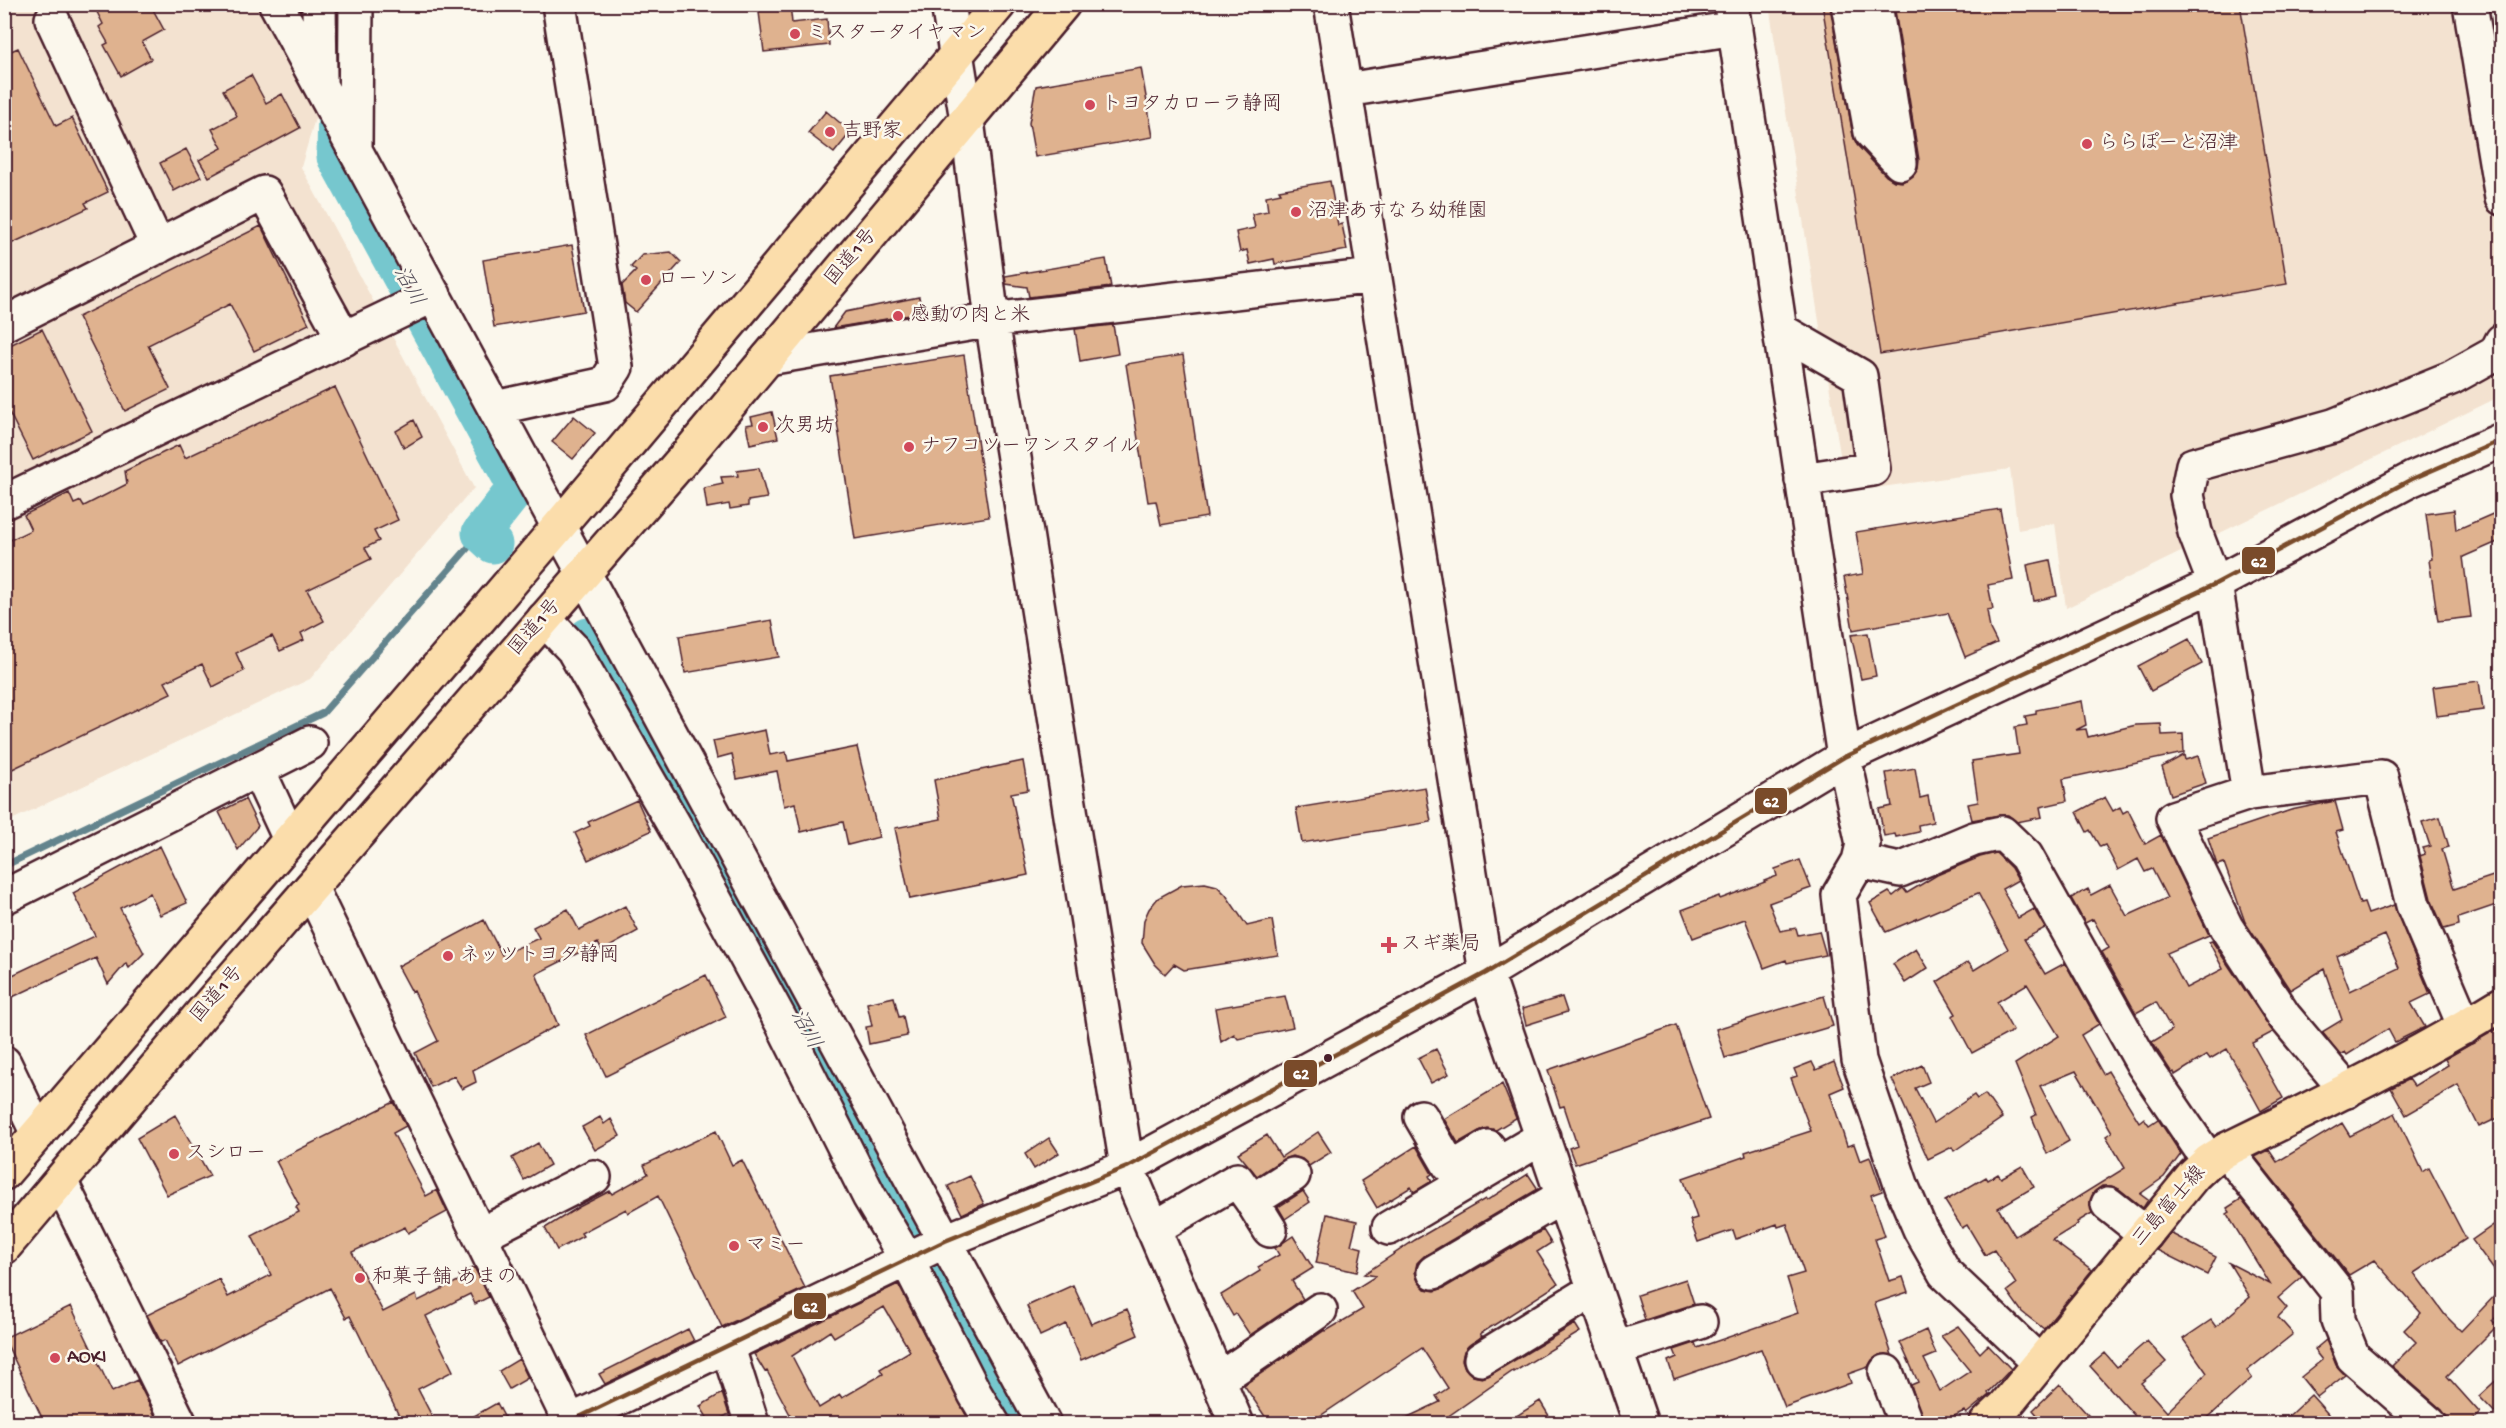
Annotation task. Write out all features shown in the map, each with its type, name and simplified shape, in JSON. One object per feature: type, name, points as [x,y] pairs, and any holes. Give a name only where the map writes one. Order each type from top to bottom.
[{"type":"main road","points":[[4,1173],[559,526],[999,4]]},
{"type":"main road","name":"国道1号","points":[[4,1247],[768,358],[1063,4]]},
{"type":"main road","name":"三島富士線","points":[[1986,1424],[2005,1406],[2146,1234],[2218,1156],[2499,1011]]},
{"type":"street","points":[[276,4],[1044,1424]]},
{"type":"street","points":[[319,4],[321,89]]},
{"type":"street","points":[[352,145],[356,4]]},
{"type":"street","points":[[495,408],[605,384],[616,367],[559,4]]},
{"type":"street","points":[[948,4],[967,120],[992,321],[1127,1167],[1237,1424]]},
{"type":"street","points":[[1331,4],[1486,973],[1641,1424]]},
{"type":"street","points":[[1848,4],[1871,132],[1900,163],[1875,4]]},
{"type":"street","points":[[2470,4],[2502,198]]},
{"type":"street","points":[[1346,90],[1733,16],[1844,757],[1863,844],[1859,861],[1839,895],[1858,1060],[1902,1186],[1920,1229],[1945,1273],[2040,1363]]},
{"type":"street","points":[[52,18],[158,247]]},
{"type":"street","points":[[4,324],[264,193],[344,339]]},
{"type":"street","points":[[768,358],[992,321],[1374,276]]},
{"type":"street","points":[[4,502],[434,295]]},
{"type":"street","points":[[1780,330],[1860,376],[1873,469],[1802,480]]},
{"type":"street","points":[[2249,793],[2215,584],[2195,532],[2187,495],[2193,465],[2343,422],[2451,378],[2496,353],[2502,341]]},
{"type":"street","points":[[311,888],[569,1423],[945,1241],[1127,1167],[1486,973],[1844,757],[2215,584],[2412,479],[2502,440]]},
{"type":"street","points":[[544,619],[573,649],[678,832],[783,1025],[869,1196],[906,1260],[975,1394],[993,1424]]},
{"type":"street","points":[[4,897],[310,743]]},
{"type":"street","points":[[258,770],[290,839]]},
{"type":"street","points":[[2347,1091],[2284,1016],[2226,927],[2173,818],[2249,793],[2381,777],[2413,905],[2465,1027]]},
{"type":"street","points":[[1859,861],[1900,870],[1974,839],[2002,833],[2026,856],[2143,1064],[2218,1156],[2337,1291],[2338,1320],[2354,1357],[2430,1424]]},
{"type":"street","points":[[4,1063],[38,1134]]},
{"type":"street","points":[[1421,1117],[1449,1165],[1455,1167],[1539,1127]]},
{"type":"street","points":[[1389,1228],[1539,1127]]},
{"type":"street","points":[[1252,1201],[1293,1175]]},
{"type":"street","points":[[480,1235],[594,1177]]},
{"type":"street","points":[[1153,1229],[1237,1180],[1270,1230]]},
{"type":"street","points":[[60,1181],[180,1424]]},
{"type":"street","points":[[1434,1272],[1563,1196]]},
{"type":"street","points":[[2108,1204],[2146,1234]]},
{"type":"street","points":[[1481,1359],[1595,1289]]},
{"type":"street","points":[[1218,1380],[1320,1310]]},
{"type":"street","points":[[1615,1349],[1700,1322]]},
{"type":"street","points":[[727,1345],[752,1424]]},
{"type":"street","points":[[1886,1372],[1906,1424]]},
{"type":"shaded area","points":[[5,5],[257,5],[316,115],[301,167],[474,488],[310,679],[5,823]]},
{"type":"shaded area","name":"ららぽーと沼津","points":[[1769,5],[2489,5],[2502,77],[2501,396],[2066,608],[2055,523],[2018,530],[2010,469],[1846,492]]},
{"type":"building","points":[[93,4],[150,4],[164,30],[142,42],[151,59],[121,76],[104,45],[108,43],[99,27],[103,24]]},
{"type":"building","name":"ミスタータイヤマン","points":[[758,4],[790,4],[792,23],[827,19],[829,45],[764,52]]},
{"type":"building","name":"ららぽーと沼津","points":[[1822,4],[1830,4],[1853,136],[1857,145],[1886,176],[1894,181],[1902,182],[1913,176],[1918,169],[1919,160],[1894,4],[2240,4],[2287,284],[1880,354]]},
{"type":"building","points":[[18,48],[56,126],[72,118],[108,192],[85,203],[88,208],[4,247],[4,54]]},
{"type":"building","name":"トヨタカローラ静岡","points":[[1141,68],[1153,137],[1035,157],[1029,123],[1036,86]]},
{"type":"building","points":[[251,75],[266,103],[282,94],[300,128],[209,177],[199,160],[222,148],[212,129],[237,116],[223,90]]},
{"type":"building","name":"吉野家","points":[[826,111],[851,132],[834,153],[808,133]]},
{"type":"building","points":[[186,149],[201,177],[174,191],[160,163]]},
{"type":"building","points":[[1330,181],[1338,225],[1342,224],[1347,250],[1275,264],[1274,259],[1250,264],[1247,250],[1240,252],[1236,232],[1255,228],[1252,214],[1268,211],[1266,196],[1281,193],[1279,190]]},
{"type":"building","points":[[261,226],[309,324],[254,351],[230,304],[148,345],[170,389],[125,411],[78,317]]},
{"type":"building","points":[[572,245],[584,311],[494,327],[483,260]]},
{"type":"building","name":"ローソン","points":[[671,252],[681,262],[636,312],[625,303],[622,285],[636,271],[631,267],[642,255]]},
{"type":"building","points":[[1106,259],[1111,287],[1029,297],[1027,287],[1006,284],[1005,276]]},
{"type":"building","points":[[919,297],[922,313],[833,328],[845,312]]},
{"type":"building","points":[[1113,325],[1118,354],[1080,361],[1075,329]]},
{"type":"building","points":[[42,329],[92,431],[33,460],[4,402],[4,348]]},
{"type":"building","name":"ナフコツーワンスタイル","points":[[964,355],[989,517],[855,539],[830,376]]},
{"type":"building","points":[[1183,355],[1207,517],[1161,525],[1156,501],[1148,502],[1126,364]]},
{"type":"building","points":[[335,387],[398,520],[374,531],[379,541],[365,548],[371,559],[307,590],[324,621],[301,633],[304,640],[280,651],[272,636],[236,653],[244,671],[213,687],[202,664],[165,682],[171,693],[4,773],[4,543],[31,530],[24,515],[69,493],[74,504],[81,501],[84,506],[127,484],[125,471],[179,445],[185,458]]},
{"type":"building","points":[[772,412],[778,438],[750,444],[746,425],[753,424],[751,417]]},
{"type":"building","points":[[574,416],[595,433],[573,459],[552,442]]},
{"type":"building","points":[[414,420],[422,437],[404,448],[396,431]]},
{"type":"building","points":[[759,468],[767,498],[748,501],[748,506],[730,509],[729,504],[707,508],[704,488],[723,484],[721,477],[738,476],[737,471]]},
{"type":"building","points":[[2000,509],[2013,580],[1988,585],[1993,609],[1987,610],[1990,629],[1997,643],[1965,657],[1948,613],[1853,630],[1844,577],[1863,574],[1856,532]]},
{"type":"building","points":[[2454,510],[2456,530],[2502,510],[2502,540],[2463,557],[2471,617],[2438,621],[2429,560],[2432,559],[2426,514]]},
{"type":"building","points":[[2050,560],[2057,596],[2034,601],[2027,565]]},
{"type":"building","points":[[772,620],[779,657],[685,673],[679,636]]},
{"type":"building","points":[[1868,633],[1876,676],[1861,679],[1851,635]]},
{"type":"building","points":[[2189,639],[2202,664],[2151,691],[2138,666]]},
{"type":"building","points":[[2479,681],[2483,710],[2437,716],[2433,687]]},
{"type":"building","points":[[2082,701],[2086,725],[2076,730],[2086,729],[2088,737],[2136,725],[2161,724],[2162,735],[2183,734],[2184,753],[2063,779],[2067,801],[2040,807],[2042,817],[2017,822],[2008,815],[1972,820],[1968,804],[1978,802],[1972,761],[2019,754],[2015,727],[2027,725],[2025,716],[2036,714],[2036,710]]},
{"type":"building","points":[[765,730],[770,755],[786,752],[788,761],[857,747],[879,837],[848,845],[843,822],[801,832],[795,803],[784,806],[777,771],[737,779],[732,754],[717,758],[713,741]]},
{"type":"building","points":[[2184,755],[2185,760],[2198,756],[2206,783],[2171,795],[2162,767]]},
{"type":"building","points":[[1023,761],[1028,790],[1011,793],[1028,875],[910,899],[895,828],[941,819],[934,780]]},
{"type":"building","points":[[1915,768],[1920,798],[1928,796],[1933,822],[1918,825],[1919,832],[1896,837],[1895,834],[1884,836],[1879,809],[1892,806],[1886,773]]},
{"type":"building","points":[[1425,787],[1431,822],[1302,843],[1296,808]]},
{"type":"building","points":[[2105,797],[2113,811],[2120,807],[2123,813],[2128,810],[2145,844],[2161,835],[2209,935],[2167,953],[2186,988],[2223,969],[2209,942],[2212,941],[2273,1032],[2252,1043],[2283,1098],[2261,1111],[2227,1049],[2210,1059],[2207,1055],[2175,1075],[2174,1072],[2172,1073],[2152,1042],[2172,1030],[2156,1002],[2136,1013],[2102,952],[2109,948],[2093,919],[2085,923],[2071,898],[2088,889],[2091,895],[2110,885],[2127,916],[2167,898],[2152,869],[2145,872],[2138,859],[2118,870],[2105,845],[2100,847],[2090,830],[2087,832],[2077,812]]},
{"type":"building","points":[[245,799],[258,826],[238,850],[219,812]]},
{"type":"building","points":[[637,800],[651,831],[588,860],[575,833],[590,826],[588,822]]},
{"type":"building","points":[[2335,801],[2343,830],[2336,832],[2360,904],[2364,903],[2368,914],[2394,905],[2430,994],[2411,1003],[2425,1027],[2395,1042],[2388,1029],[2347,1055],[2345,1052],[2341,1055],[2322,1032],[2342,1020],[2324,969],[2290,990],[2245,922],[2224,863],[2217,865],[2208,838],[2291,810]],"holes":[[[2385,935],[2399,968],[2350,991],[2337,956]]]},
{"type":"building","points":[[2440,817],[2449,847],[2442,849],[2454,889],[2502,873],[2502,903],[2458,918],[2459,925],[2444,929],[2431,899],[2420,856],[2425,854],[2422,848],[2430,846],[2422,822]]},
{"type":"building","points":[[160,846],[187,903],[160,915],[150,893],[120,908],[144,953],[129,968],[126,963],[108,984],[96,958],[4,1001],[4,979],[95,936],[73,893]]},
{"type":"building","points":[[1996,853],[2011,868],[2018,880],[2002,889],[2018,918],[2034,909],[2045,928],[2024,939],[2045,974],[2065,963],[2099,1024],[2081,1035],[2103,1074],[2108,1071],[2139,1122],[2144,1118],[2149,1125],[2158,1119],[2181,1154],[2164,1177],[2140,1194],[2148,1200],[2143,1208],[2119,1189],[2102,1186],[2094,1192],[2090,1201],[2092,1213],[2052,1240],[2092,1270],[2044,1329],[2022,1312],[2007,1291],[2016,1284],[1994,1250],[1985,1255],[1967,1225],[1962,1228],[1945,1201],[1986,1177],[1988,1180],[1998,1174],[2001,1178],[2022,1166],[2034,1187],[1998,1208],[2015,1236],[2125,1168],[2106,1136],[2112,1132],[2076,1071],[2040,1086],[2069,1141],[2047,1154],[2032,1117],[2036,1115],[2015,1064],[2059,1036],[2027,984],[1997,1002],[2013,1031],[1972,1053],[1952,1016],[1956,1014],[1937,982],[1968,962],[1974,970],[2008,949],[1978,893],[1886,932],[1870,903],[1889,892],[1893,896],[1903,888],[1907,893],[1937,875],[1980,857]]},
{"type":"building","points":[[1800,860],[1811,888],[1769,903],[1780,931],[1796,928],[1798,935],[1819,931],[1826,955],[1787,963],[1786,960],[1764,968],[1745,919],[1693,938],[1682,910],[1765,882],[1777,876],[1775,869]]},
{"type":"building","points":[[1205,883],[1217,886],[1226,895],[1247,926],[1272,920],[1278,955],[1184,970],[1174,964],[1165,974],[1155,964],[1142,943],[1144,920],[1158,898],[1182,885]]},
{"type":"building","points":[[625,906],[638,931],[602,951],[598,943],[536,974],[558,1025],[473,1070],[476,1082],[462,1089],[454,1076],[431,1087],[415,1053],[438,1041],[414,991],[412,992],[398,966],[484,920],[502,955],[539,938],[533,927],[568,909],[579,930]]},
{"type":"building","points":[[1916,949],[1928,968],[1905,983],[1893,964]]},
{"type":"building","points":[[706,975],[726,1017],[606,1076],[586,1035]]},
{"type":"building","points":[[1285,996],[1293,1027],[1238,1039],[1234,1034],[1221,1042],[1215,1008]]},
{"type":"building","points":[[1824,996],[1833,1026],[1725,1058],[1716,1029]]},
{"type":"building","points":[[894,997],[899,1017],[903,1016],[907,1036],[869,1044],[866,1027],[872,1026],[867,1003]]},
{"type":"building","points":[[1562,997],[1567,1012],[1526,1025],[1522,1009]]},
{"type":"building","points":[[1676,1025],[1709,1119],[1575,1164],[1569,1148],[1577,1145],[1564,1106],[1560,1107],[1548,1070]]},
{"type":"building","points":[[2502,1026],[2502,1116],[2479,1127],[2458,1085],[2406,1115],[2391,1088],[2409,1079],[2414,1086],[2448,1065],[2445,1059]]},
{"type":"building","points":[[1436,1049],[1449,1074],[1431,1083],[1418,1058]]},
{"type":"building","points":[[1812,1062],[1816,1070],[1834,1062],[1844,1087],[1830,1093],[1847,1146],[1854,1144],[1860,1161],[1870,1157],[1882,1191],[1871,1195],[1885,1236],[1875,1239],[1889,1281],[1903,1277],[1908,1292],[1875,1303],[1892,1355],[1879,1355],[1868,1367],[1848,1374],[1851,1383],[1785,1407],[1761,1349],[1674,1379],[1668,1361],[1677,1357],[1674,1350],[1695,1343],[1697,1348],[1798,1313],[1787,1278],[1804,1273],[1787,1224],[1778,1227],[1777,1224],[1736,1239],[1733,1230],[1698,1242],[1690,1220],[1697,1218],[1683,1178],[1746,1156],[1745,1152],[1811,1131],[1791,1078],[1797,1076],[1794,1069]]},
{"type":"building","points":[[1922,1065],[1929,1082],[1915,1088],[1933,1123],[1974,1095],[1977,1099],[1985,1094],[2002,1118],[1954,1151],[1952,1147],[1928,1159],[1892,1079]]},
{"type":"building","points":[[1502,1084],[1516,1118],[1496,1130],[1487,1128],[1458,1143],[1444,1119]]},
{"type":"building","points":[[394,1102],[406,1126],[393,1133],[426,1196],[437,1190],[447,1212],[408,1233],[405,1227],[352,1252],[383,1312],[416,1295],[418,1301],[462,1279],[459,1275],[474,1267],[489,1297],[475,1304],[470,1294],[426,1316],[453,1371],[418,1389],[436,1424],[403,1424],[350,1316],[346,1318],[330,1288],[178,1366],[165,1340],[161,1342],[147,1315],[219,1279],[228,1297],[271,1275],[252,1236],[299,1212],[296,1207],[299,1205],[276,1161]]},
{"type":"building","points":[[2395,1113],[2423,1172],[2429,1168],[2466,1239],[2414,1273],[2445,1315],[2461,1331],[2502,1288],[2502,1312],[2492,1321],[2497,1326],[2447,1376],[2480,1413],[2468,1424],[2450,1424],[2442,1410],[2392,1366],[2416,1342],[2404,1330],[2421,1313],[2374,1260],[2349,1275],[2255,1157],[2269,1150],[2277,1162],[2342,1123],[2350,1136]]},
{"type":"building","points":[[175,1115],[210,1176],[167,1195],[137,1138]]},
{"type":"building","points":[[600,1117],[604,1124],[611,1119],[620,1136],[595,1150],[582,1127]]},
{"type":"building","points":[[716,1131],[732,1165],[742,1160],[805,1288],[722,1327],[658,1196],[628,1213],[626,1209],[581,1233],[583,1236],[557,1250],[545,1228],[579,1207],[610,1191],[612,1194],[648,1174],[644,1165]]},
{"type":"building","points":[[1318,1132],[1331,1152],[1309,1166],[1302,1159],[1292,1156],[1283,1159],[1257,1176],[1238,1153],[1267,1135],[1281,1157]]},
{"type":"building","points":[[1049,1138],[1059,1153],[1034,1169],[1025,1154]]},
{"type":"building","points":[[538,1143],[550,1165],[524,1180],[512,1158]]},
{"type":"building","points":[[1416,1146],[1432,1174],[1429,1176],[1432,1181],[1414,1192],[1411,1187],[1377,1208],[1361,1181]]},
{"type":"building","points":[[1528,1174],[1538,1189],[1424,1256],[1417,1263],[1415,1272],[1418,1281],[1425,1289],[1435,1291],[1444,1288],[1543,1230],[1551,1243],[1537,1252],[1558,1284],[1480,1334],[1482,1336],[1464,1351],[1462,1360],[1465,1368],[1473,1376],[1482,1378],[1575,1324],[1580,1332],[1513,1371],[1437,1424],[1393,1424],[1440,1402],[1436,1396],[1448,1388],[1422,1348],[1308,1424],[1270,1424],[1244,1385],[1325,1330],[1363,1309],[1352,1291],[1376,1276],[1364,1274],[1415,1240],[1485,1199],[1486,1201]]},
{"type":"building","points":[[970,1176],[984,1204],[962,1214],[948,1186]]},
{"type":"building","points":[[1303,1191],[1310,1202],[1285,1219],[1278,1207]]},
{"type":"building","points":[[2241,1199],[2302,1277],[2278,1298],[2287,1308],[2278,1317],[2293,1334],[2247,1371],[2252,1378],[2201,1424],[2142,1424],[2090,1366],[2105,1353],[2117,1367],[2147,1341],[2166,1362],[2141,1383],[2167,1412],[2207,1373],[2183,1339],[2211,1320],[2216,1327],[2250,1297],[2229,1263],[2270,1284],[2227,1214],[2230,1212],[2227,1208]]},
{"type":"building","points":[[1327,1214],[1357,1221],[1351,1245],[1362,1248],[1357,1272],[1316,1263]]},
{"type":"building","points":[[2502,1219],[2502,1281],[2472,1240]]},
{"type":"building","points":[[2170,1233],[2216,1257],[2207,1275],[2157,1250]]},
{"type":"building","points":[[1293,1236],[1313,1268],[1292,1281],[1303,1299],[1250,1335],[1236,1314],[1233,1316],[1221,1295],[1260,1271],[1258,1267],[1279,1255],[1275,1248]]},
{"type":"building","points":[[1686,1279],[1694,1304],[1645,1320],[1637,1295]]},
{"type":"building","points":[[898,1284],[967,1417],[955,1424],[792,1424],[794,1422],[767,1371],[765,1372],[754,1354]],"holes":[[[884,1307],[910,1351],[880,1369],[883,1374],[842,1398],[840,1395],[819,1408],[792,1356],[830,1331],[834,1337]]]},
{"type":"building","points":[[1073,1285],[1091,1324],[1127,1309],[1138,1335],[1081,1360],[1066,1324],[1040,1336],[1027,1306]]},
{"type":"building","name":"AOKI","points":[[71,1306],[112,1392],[137,1380],[159,1424],[45,1424],[4,1338]]},
{"type":"building","points":[[1958,1326],[1980,1353],[1988,1345],[2011,1369],[1988,1393],[1989,1395],[1966,1414],[1964,1411],[1939,1424],[1924,1424],[1911,1385],[1918,1382],[1900,1342],[1926,1330],[1936,1354],[1924,1359],[1940,1391],[1970,1371],[1941,1336]]},
{"type":"building","points":[[688,1329],[694,1341],[605,1384],[599,1374]]},
{"type":"building","points":[[2326,1340],[2336,1365],[2345,1375],[2317,1397],[2301,1377],[2322,1360],[2314,1350]]},
{"type":"building","points":[[519,1359],[528,1378],[509,1389],[499,1371]]},
{"type":"building","points":[[2502,1375],[2502,1420],[2479,1396]]},
{"type":"building","points":[[2060,1384],[2096,1424],[2045,1424],[2033,1410]]},
{"type":"building","points":[[722,1393],[729,1414],[711,1424],[700,1406]]},
{"type":"building","points":[[2311,1395],[2337,1424],[2280,1424]]},
{"type":"building","points":[[1540,1401],[1554,1424],[1504,1424]]},
{"type":"building","points":[[497,1403],[508,1424],[460,1424]]},
{"type":"waterway","name":"沼川","points":[[339,4],[336,157],[513,480],[515,490],[481,533],[493,544]]},
{"type":"waterway","points":[[4,866],[323,713],[481,533]]},
{"type":"waterway","name":"沼川","points":[[588,637],[915,1227],[1020,1424]]},
{"type":"transit line","name":"62","points":[[565,1424],[945,1241],[1127,1167],[1486,973],[1844,757],[2215,584],[2412,479],[2502,440]]},
{"type":"place","name":"ミスタータイヤマン","points":[[795,34]]},
{"type":"place","name":"トヨタカローラ静岡","points":[[1090,105]]},
{"type":"place","name":"吉野家","points":[[830,132]]},
{"type":"place","name":"ららぽーと沼津","points":[[2087,144]]},
{"type":"place","name":"沼津あすなろ幼稚園","points":[[1296,212]]},
{"type":"place","name":"ローソン","points":[[646,280]]},
{"type":"place","name":"感動の肉と米","points":[[898,316]]},
{"type":"place","name":"次男坊","points":[[763,427]]},
{"type":"place","name":"ナフコツーワンスタイル","points":[[909,447]]},
{"type":"place","name":"スギ薬局","points":[[1389,945]]},
{"type":"place","name":"ネッツトヨタ静岡","points":[[448,956]]},
{"type":"place","name":"スシロー","points":[[174,1154]]},
{"type":"place","name":"マミー","points":[[734,1246]]},
{"type":"place","name":"和菓子舗 あまの","points":[[360,1278]]},
{"type":"place","name":"AOKI","points":[[55,1358]]}]
